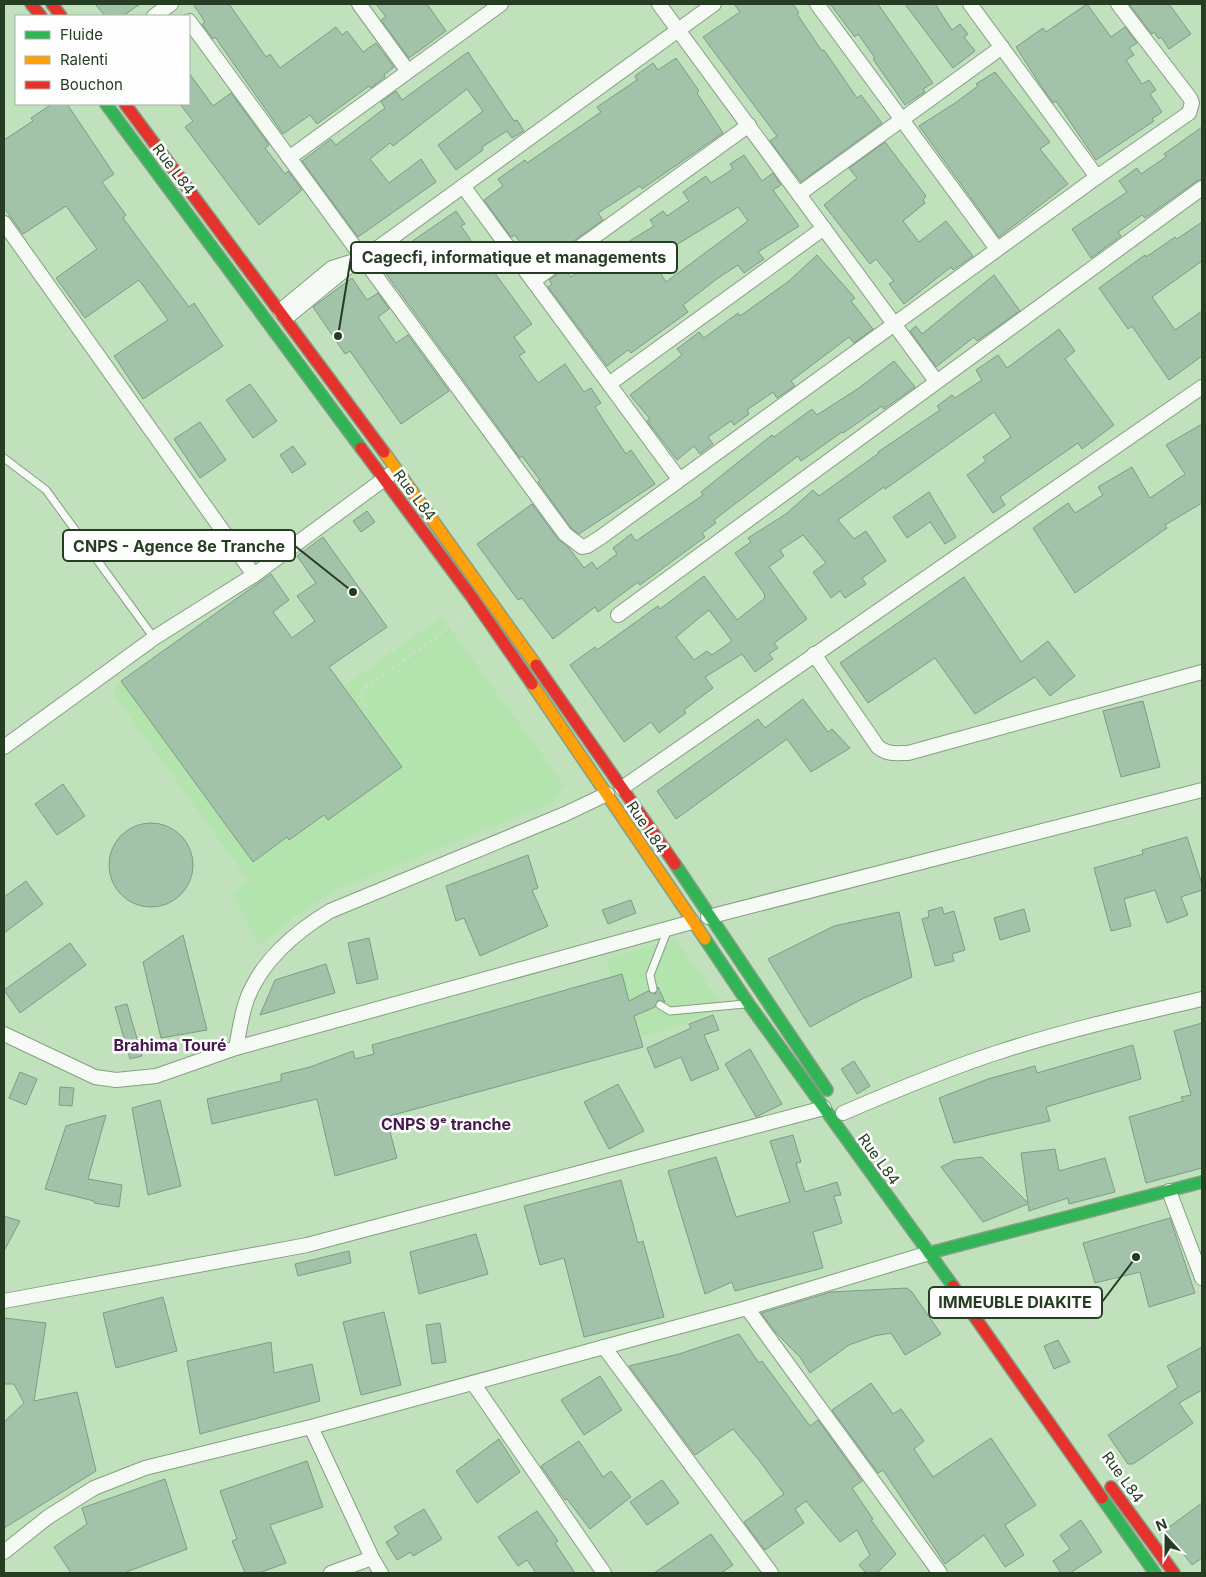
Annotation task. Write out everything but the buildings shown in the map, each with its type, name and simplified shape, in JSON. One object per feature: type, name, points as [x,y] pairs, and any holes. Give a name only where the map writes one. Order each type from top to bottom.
[{"type":"street","points":[[31,4],[40,15]]},
{"type":"street","points":[[52,4],[60,15]]},
{"type":"street","points":[[156,15],[172,4]]},
{"type":"street","points":[[176,4],[184,15]]},
{"type":"street","points":[[358,4],[407,70]]},
{"type":"street","points":[[289,158],[407,70],[501,4]]},
{"type":"street","points":[[659,4],[936,381]]},
{"type":"street","points":[[283,314],[714,4]]},
{"type":"street","points":[[817,4],[996,249]]},
{"type":"street","points":[[970,4],[1097,176]]},
{"type":"street","points":[[190,22],[289,158],[359,259],[573,542],[582,547],[587,546],[1097,176],[1186,115],[1192,103],[1118,4]]},
{"type":"street","points":[[799,194],[1002,48]]},
{"type":"street","name":"Rue L84","points":[[107,105],[478,608],[548,706],[748,1003],[837,1109]]},
{"type":"street","name":"Rue L84","points":[[126,105],[283,314],[397,470],[622,788],[934,1252],[1156,1573]]},
{"type":"street","points":[[533,281],[749,125]]},
{"type":"street","points":[[463,186],[679,479]]},
{"type":"street","points":[[618,615],[1202,188]]},
{"type":"street","points":[[609,384],[824,228]]},
{"type":"street","points":[[6,230],[254,575]]},
{"type":"street","points":[[622,788],[1202,387]]},
{"type":"street","points":[[4,747],[154,638],[254,575],[397,470]]},
{"type":"street","points":[[814,654],[878,747],[886,753],[894,754],[908,753],[1202,672]]},
{"type":"street","points":[[708,917],[1202,790]]},
{"type":"street","points":[[236,1048],[245,1004],[252,987],[271,959],[306,925],[330,911],[564,814],[607,794]]},
{"type":"street","points":[[4,1034],[96,1077],[116,1080],[156,1076],[236,1048],[692,922]]},
{"type":"street","points":[[4,1301],[308,1245],[837,1109],[999,1052],[1089,1026],[1202,999]]},
{"type":"street","name":"Rue L84","points":[[866,1145],[934,1252],[1051,1405]]},
{"type":"street","points":[[4,1552],[48,1517],[94,1488],[145,1468],[311,1427],[604,1348],[747,1308],[934,1252],[1202,1182]]},
{"type":"street","points":[[1169,1191],[1202,1278]]},
{"type":"street","points":[[747,1308],[940,1573]]},
{"type":"street","points":[[604,1348],[771,1573]]},
{"type":"street","points":[[473,1383],[604,1573]]},
{"type":"street","points":[[311,1427],[372,1558],[382,1573]]},
{"type":"street","name":"Rue L84","points":[[1104,1477],[1174,1573]]},
{"type":"street","points":[[331,1573],[372,1558]]},
{"type":"lane","points":[[4,458],[46,490],[154,638]]},
{"type":"lane","points":[[653,989],[650,975],[669,927]]},
{"type":"lane","points":[[660,1005],[670,1011],[748,1003]]},
{"type":"path","points":[[367,707],[358,696],[361,690],[478,608]]},
{"type":"shaded area","points":[[254,585],[291,638],[302,630],[344,686],[442,617],[564,785],[552,803],[339,889],[298,914],[259,946],[232,893],[248,880],[112,692],[121,681]]},
{"type":"shaded area","points":[[675,939],[725,1008],[668,1029],[630,1040],[606,959]]},
{"type":"traffic: fast","points":[[107,105],[361,448]]},
{"type":"traffic: fast","points":[[675,864],[827,1090]]},
{"type":"traffic: fast","points":[[705,939],[748,1003],[953,1286]]},
{"type":"traffic: fast","points":[[929,1253],[1202,1182]]},
{"type":"traffic: fast","points":[[1102,1498],[1155,1573]]},
{"type":"traffic: slow","points":[[384,452],[536,665]]},
{"type":"traffic: slow","points":[[532,684],[705,939]]},
{"type":"traffic: jam","points":[[31,4],[40,15]]},
{"type":"traffic: jam","points":[[52,4],[60,15]]},
{"type":"traffic: jam","points":[[126,105],[384,452]]},
{"type":"traffic: jam","points":[[361,448],[471,596],[532,684]]},
{"type":"traffic: jam","points":[[536,665],[675,864]]},
{"type":"traffic: jam","points":[[953,1286],[1102,1498]]},
{"type":"traffic: jam","points":[[1111,1487],[1174,1573]]},
{"type":"place","name":"Cagecfi, informatique et managements","points":[[338,336]]},
{"type":"place","name":"CNPS - Agence 8e Tranche","points":[[353,592]]},
{"type":"place","name":"IMMEUBLE DIAKITE","points":[[1136,1257]]},
{"type":"district","name":"Brahima Touré","points":[[170,1045]]},
{"type":"district","name":"CNPS 9ᵉ tranche","points":[[446,1124]]}]
